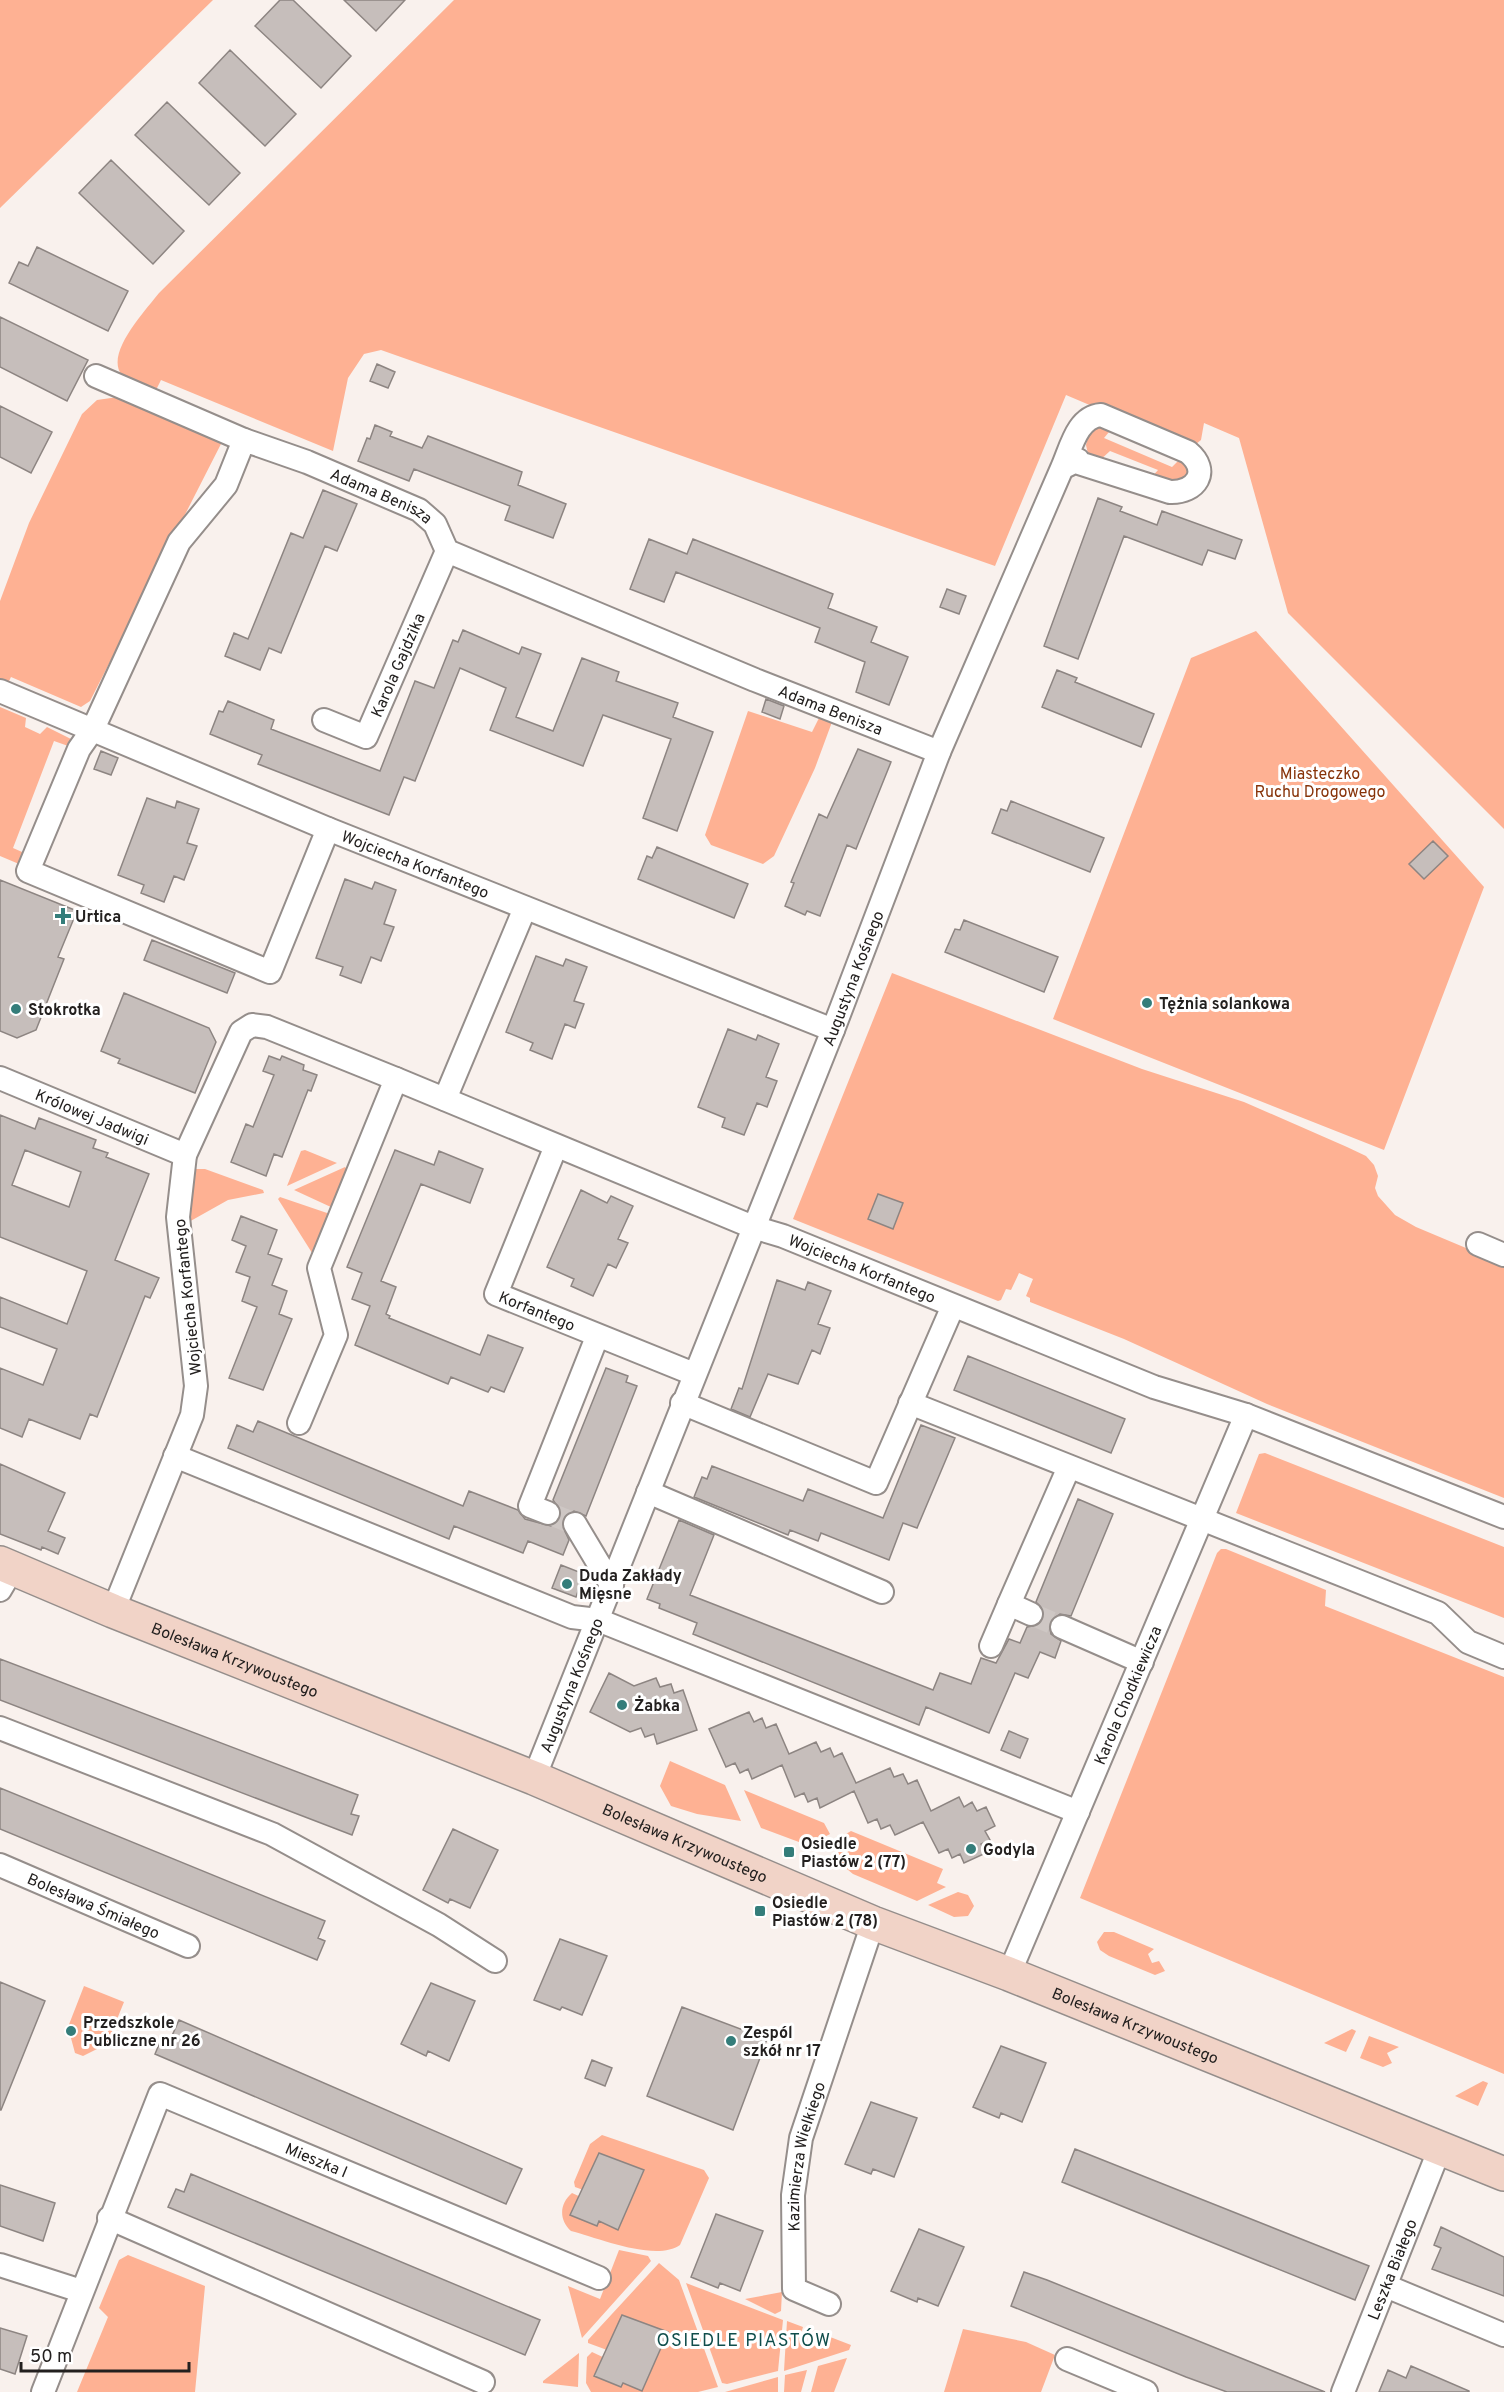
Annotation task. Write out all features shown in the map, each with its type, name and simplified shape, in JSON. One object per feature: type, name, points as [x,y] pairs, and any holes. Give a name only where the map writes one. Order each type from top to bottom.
[{"type":"street","name":"Adama Benisza","points":[[96,376],[244,440],[307,462],[419,510],[435,524],[447,551],[755,680],[939,752]]},
{"type":"street","name":"Augustyna Kośnego","points":[[534,1778],[612,1586],[693,1374],[832,1030],[939,752],[1062,468],[1083,422],[1090,416],[1101,415],[1188,452],[1196,459],[1200,468],[1195,484],[1188,490],[1180,492],[1158,489],[1079,463],[1078,460],[1062,468]]},
{"type":"street","points":[[244,440],[226,485],[179,542],[93,729],[79,749],[28,871],[270,972],[328,829]]},
{"type":"street","name":"Karola Gajdzika","points":[[324,720],[366,737],[447,551]]},
{"type":"street","name":"Wojciecha Korfantego","points":[[0,691],[328,829],[832,1030]]},
{"type":"street","points":[[445,1099],[525,908]]},
{"type":"street","name":"Wojciecha Korfantego","points":[[113,1611],[192,1415],[196,1386],[178,1217],[185,1155],[241,1032],[252,1026],[267,1027],[753,1227],[783,1236],[953,1306],[876,1483],[682,1403]]},
{"type":"street","name":"Królowej Jadwigi","points":[[0,1078],[185,1155]]},
{"type":"street","points":[[299,1423],[336,1335],[320,1268],[396,1079]]},
{"type":"street","name":"Korfantego","points":[[556,1146],[496,1294],[597,1337],[693,1374]]},
{"type":"street","points":[[1478,1244],[1504,1255]]},
{"type":"street","points":[[953,1306],[1154,1387],[1246,1415],[1504,1517]]},
{"type":"street","points":[[548,1513],[530,1506],[597,1337]]},
{"type":"street","points":[[910,1403],[1438,1613],[1468,1642],[1504,1657]]},
{"type":"street","name":"Karola Chodkiewicza","points":[[1009,1974],[1246,1415]]},
{"type":"street","points":[[175,1456],[572,1617],[598,1620],[1078,1812]]},
{"type":"street","points":[[990,1646],[1069,1467]]},
{"type":"street","points":[[648,1491],[882,1592]]},
{"type":"street","points":[[575,1524],[612,1586]]},
{"type":"street","name":"Bolesława Krzywoustego","points":[[4,1574],[113,1611],[534,1778],[873,1923],[1009,1974],[1504,2174]]},
{"type":"street","points":[[1009,1604],[1031,1614]]},
{"type":"street","points":[[1062,1627],[1142,1662]]},
{"type":"street","points":[[0,1728],[272,1834],[439,1925],[495,1961]]},
{"type":"street","name":"Bolesława Śmiałego","points":[[0,1865],[188,1946]]},
{"type":"street","name":"Kazimierza Wielkiego","points":[[829,2304],[794,2289],[793,2195],[801,2138],[873,1923]]},
{"type":"street","name":"Mieszka I","points":[[43,2392],[109,2218],[160,2094],[599,2278]]},
{"type":"street","name":"Leszka Białego","points":[[1343,2392],[1440,2148]]},
{"type":"street","points":[[109,2218],[483,2382]]},
{"type":"street","points":[[0,2265],[81,2291]]},
{"type":"street","points":[[1386,2286],[1504,2335]]},
{"type":"street","points":[[1066,2359],[1146,2392]]},
{"type":"green space","points":[[0,0],[213,0],[0,208]]},
{"type":"green space","points":[[454,0],[1504,0],[1504,829],[1288,613],[1239,438],[1204,423],[1201,440],[1196,444],[1184,445],[1066,395],[995,566],[381,350],[364,354],[348,378],[333,451],[161,380],[155,392],[125,378],[118,366],[122,344],[159,293]]},
{"type":"green space","points":[[118,397],[222,442],[90,701],[81,707],[11,677],[8,683],[0,679],[0,601],[29,523],[82,414],[97,400]]},
{"type":"green space","points":[[1114,426],[1104,438],[1172,467],[1183,456],[1188,460],[1188,483],[1150,479],[1158,470],[1110,451],[1098,462],[1088,454],[1086,445],[1088,439],[1096,430]]},
{"type":"green space","name":"Miasteczko Ruchu Drogowego","points":[[1256,631],[1484,887],[1384,1150],[1053,1019],[1191,658]]},
{"type":"green space","points":[[0,707],[26,718],[25,727],[40,734],[47,727],[73,740],[71,747],[54,741],[13,848],[29,855],[19,864],[0,856]]},
{"type":"green space","points":[[748,711],[812,732],[820,716],[832,722],[815,768],[774,856],[763,864],[711,845],[705,835]]},
{"type":"green space","points":[[892,973],[1142,1069],[1244,1102],[1366,1156],[1374,1165],[1378,1176],[1375,1188],[1378,1196],[1395,1215],[1416,1227],[1504,1264],[1504,1498],[1267,1404],[1124,1339],[1030,1302],[1030,1298],[1026,1296],[1033,1279],[1019,1273],[1011,1290],[1006,1289],[1001,1300],[998,1301],[793,1219]]},
{"type":"green space","points":[[305,1150],[337,1163],[287,1186],[301,1151]]},
{"type":"green space","points":[[345,1167],[349,1172],[333,1208],[294,1190]]},
{"type":"green space","points":[[195,1169],[205,1169],[263,1190],[264,1193],[228,1200],[187,1223],[188,1192]]},
{"type":"green space","points":[[280,1197],[330,1214],[314,1256],[278,1199]]},
{"type":"green space","points":[[1265,1453],[1504,1547],[1504,1618],[1236,1513],[1259,1454]]},
{"type":"green space","points":[[1221,1549],[1226,1549],[1326,1590],[1325,1606],[1504,1677],[1504,2074],[1080,1898],[1217,1553]]},
{"type":"green space","points":[[670,1761],[725,1785],[741,1821],[697,1814],[671,1806],[660,1786]]},
{"type":"green space","points":[[744,1790],[824,1823],[830,1834],[819,1840],[823,1851],[761,1828]]},
{"type":"green space","points":[[851,1831],[943,1869],[937,1883],[946,1887],[917,1901],[853,1874],[831,1856],[843,1850],[839,1838]]},
{"type":"green space","points":[[958,1892],[968,1895],[974,1906],[968,1916],[954,1917],[928,1905]]},
{"type":"green space","points":[[1104,1932],[1114,1932],[1154,1949],[1148,1954],[1152,1963],[1159,1961],[1165,1971],[1155,1975],[1109,1956],[1100,1950],[1097,1942]]},
{"type":"green space","points":[[84,1986],[124,2002],[107,2044],[83,2056],[75,2053],[68,2027]]},
{"type":"green space","points":[[1352,2029],[1356,2031],[1346,2052],[1324,2043]]},
{"type":"green space","points":[[1369,2036],[1399,2047],[1387,2053],[1392,2063],[1383,2067],[1360,2058]]},
{"type":"green space","points":[[1483,2081],[1488,2083],[1478,2106],[1455,2096]]},
{"type":"green space","points":[[602,2135],[704,2170],[709,2178],[680,2245],[670,2250],[642,2250],[571,2231],[567,2227],[562,2212],[563,2207],[572,2193],[583,2198],[586,2191],[575,2187],[574,2182],[590,2144]]},
{"type":"green space","points":[[619,2250],[648,2256],[651,2261],[582,2338],[568,2286],[600,2299]]},
{"type":"green space","points":[[128,2255],[205,2286],[195,2392],[77,2392],[108,2317],[99,2308],[119,2260]]},
{"type":"green space","points":[[659,2263],[679,2280],[718,2387],[698,2392],[591,2392],[586,2383],[587,2357],[592,2352],[607,2359],[607,2350],[588,2343],[588,2340]]},
{"type":"green space","points":[[686,2283],[783,2320],[778,2371],[727,2384],[722,2383]]},
{"type":"green space","points":[[782,2292],[781,2311],[775,2314],[745,2299]]},
{"type":"green space","points":[[787,2321],[803,2327],[799,2340],[820,2348],[825,2335],[851,2345],[849,2350],[784,2371]]},
{"type":"green space","points":[[963,2329],[1026,2342],[1055,2355],[1041,2392],[944,2392]]},
{"type":"green space","points":[[579,2353],[578,2387],[543,2383],[543,2381]]},
{"type":"green space","points":[[847,2358],[834,2392],[811,2392],[818,2366]]},
{"type":"green space","points":[[807,2370],[801,2392],[784,2392],[785,2375]]},
{"type":"green space","points":[[778,2377],[778,2392],[725,2392]]},
{"type":"building","points":[[280,0],[293,0],[351,56],[321,88],[255,26]]},
{"type":"building","points":[[344,0],[405,0],[376,31]]},
{"type":"building","points":[[230,50],[296,114],[265,146],[199,83]]},
{"type":"building","points":[[167,102],[240,173],[209,205],[135,135]]},
{"type":"building","points":[[111,160],[184,231],[153,264],[79,193]]},
{"type":"building","points":[[37,247],[128,291],[108,331],[9,283],[19,262],[28,266]]},
{"type":"building","points":[[0,317],[88,360],[67,401],[0,367]]},
{"type":"building","points":[[377,364],[395,372],[388,388],[370,381]]},
{"type":"building","points":[[0,406],[52,432],[31,473],[0,457]]},
{"type":"building","points":[[375,425],[392,432],[390,436],[422,448],[428,436],[522,472],[518,485],[566,504],[553,538],[505,520],[510,506],[414,469],[409,481],[358,461]]},
{"type":"building","points":[[323,490],[357,504],[337,551],[325,546],[281,653],[269,648],[260,670],[225,656],[234,633],[248,639],[291,533],[303,538]]},
{"type":"building","points":[[1098,498],[1122,507],[1120,511],[1157,525],[1162,511],[1242,540],[1235,559],[1208,550],[1202,565],[1124,536],[1078,659],[1044,646]]},
{"type":"building","points":[[649,539],[687,554],[693,539],[833,594],[828,608],[877,627],[871,642],[908,657],[889,705],[856,692],[865,662],[815,642],[820,628],[676,572],[664,602],[630,589]]},
{"type":"building","points":[[947,589],[966,596],[959,614],[940,607]]},
{"type":"building","points":[[463,630],[519,654],[522,647],[541,654],[516,717],[553,731],[582,658],[619,672],[616,681],[678,703],[673,717],[713,732],[677,831],[643,818],[671,739],[603,715],[583,766],[490,730],[506,688],[460,668],[415,781],[404,777],[389,815],[258,764],[262,755],[210,734],[219,711],[223,712],[228,701],[274,720],[271,729],[380,771],[415,681],[434,688],[453,640],[458,642]]},
{"type":"building","points":[[1057,670],[1077,678],[1075,682],[1154,714],[1141,747],[1042,707]]},
{"type":"building","points":[[766,699],[784,706],[780,719],[762,712]]},
{"type":"building","points":[[858,749],[891,762],[856,849],[847,845],[820,916],[807,911],[805,915],[785,906],[794,883],[791,882],[819,814],[827,818]]},
{"type":"building","points":[[101,751],[118,758],[111,775],[94,769]]},
{"type":"building","points":[[147,798],[175,808],[177,801],[199,809],[187,843],[197,846],[184,880],[174,876],[164,902],[141,893],[144,885],[118,875]]},
{"type":"building","points":[[1011,801],[1104,838],[1090,872],[992,833],[1001,809],[1007,811]]},
{"type":"building","points":[[1433,841],[1448,856],[1424,879],[1409,864]]},
{"type":"building","points":[[657,847],[748,884],[734,918],[638,879],[647,856],[652,858]]},
{"type":"building","points":[[345,879],[372,889],[375,882],[396,890],[384,924],[394,927],[381,961],[371,957],[361,983],[340,975],[343,967],[316,958]]},
{"type":"building","points":[[0,880],[77,911],[58,957],[64,959],[36,1030],[17,1038],[0,1031]]},
{"type":"building","points":[[964,920],[1058,957],[1044,992],[945,952],[955,929],[960,930]]},
{"type":"building","points":[[152,940],[235,973],[227,993],[144,960]]},
{"type":"building","points":[[536,956],[563,966],[566,959],[587,967],[574,1001],[584,1004],[575,1028],[565,1024],[552,1059],[530,1050],[533,1043],[506,1032]]},
{"type":"building","points":[[124,993],[209,1028],[216,1042],[195,1093],[118,1063],[120,1059],[101,1051]]},
{"type":"building","points":[[728,1029],[756,1040],[758,1035],[779,1044],[766,1077],[777,1081],[767,1107],[757,1103],[744,1135],[722,1127],[725,1118],[698,1107]]},
{"type":"building","points":[[269,1056],[280,1060],[282,1056],[304,1065],[303,1070],[317,1075],[311,1091],[308,1090],[282,1157],[274,1154],[266,1176],[231,1162],[246,1124],[253,1127],[274,1075],[263,1071]]},
{"type":"building","points":[[0,1115],[35,1129],[39,1118],[96,1140],[93,1148],[108,1153],[106,1157],[149,1174],[115,1260],[159,1278],[150,1298],[145,1296],[97,1417],[90,1414],[80,1439],[29,1419],[22,1437],[0,1428],[0,1368],[43,1385],[57,1349],[0,1327],[0,1297],[67,1324],[87,1271],[0,1237]],"holes":[[[25,1150],[81,1172],[69,1207],[12,1185]]]},
{"type":"building","points":[[395,1150],[434,1165],[439,1151],[483,1169],[470,1203],[421,1184],[381,1281],[396,1287],[386,1314],[390,1316],[389,1318],[480,1355],[488,1335],[523,1348],[504,1392],[491,1387],[488,1392],[451,1377],[448,1384],[355,1345],[370,1306],[352,1299],[362,1273],[347,1267]]},
{"type":"building","points":[[581,1190],[607,1203],[611,1196],[633,1206],[618,1239],[628,1243],[616,1268],[608,1264],[593,1296],[571,1286],[574,1279],[547,1267]]},
{"type":"building","points":[[878,1194],[903,1203],[893,1229],[868,1219]]},
{"type":"building","points":[[241,1216],[277,1230],[268,1254],[282,1259],[272,1285],[287,1291],[279,1314],[292,1319],[263,1390],[229,1378],[257,1307],[242,1301],[250,1277],[236,1272],[246,1246],[232,1240]]},
{"type":"building","points":[[777,1280],[805,1290],[808,1282],[831,1291],[818,1324],[830,1328],[820,1354],[812,1350],[798,1384],[768,1374],[750,1417],[731,1409],[739,1388],[742,1389]]},
{"type":"building","points":[[968,1356],[1125,1419],[1111,1453],[954,1390]]},
{"type":"building","points":[[606,1368],[628,1376],[626,1382],[637,1386],[586,1516],[574,1511],[563,1518],[562,1525],[569,1540],[563,1555],[528,1541],[523,1553],[454,1526],[449,1539],[228,1448],[237,1425],[253,1432],[258,1421],[463,1506],[469,1491],[518,1510],[525,1519],[551,1526],[557,1523],[561,1512],[553,1500]]},
{"type":"building","points":[[921,1425],[955,1438],[917,1528],[903,1523],[889,1560],[821,1533],[818,1541],[790,1530],[788,1535],[694,1497],[702,1477],[707,1479],[712,1466],[803,1501],[808,1489],[883,1518]]},
{"type":"building","points":[[0,1464],[65,1493],[48,1531],[65,1538],[58,1554],[0,1534]]},
{"type":"building","points":[[1078,1499],[1113,1514],[1071,1616],[1060,1614],[1049,1622],[1051,1634],[1061,1641],[1055,1658],[1040,1652],[1028,1678],[1015,1673],[989,1733],[926,1707],[919,1725],[693,1634],[697,1623],[659,1608],[660,1604],[647,1599],[679,1520],[714,1535],[690,1595],[933,1690],[940,1673],[971,1684],[981,1658],[996,1663],[1009,1639],[1020,1643],[1027,1627],[1038,1625],[1043,1620],[1044,1612],[1036,1602]]},
{"type":"building","name":"Duda Zakłady Mięsne","points":[[561,1565],[579,1572],[582,1580],[576,1597],[552,1588]]},
{"type":"building","points":[[0,1659],[358,1795],[351,1814],[359,1816],[352,1835],[0,1700]]},
{"type":"building","points":[[609,1673],[634,1686],[656,1678],[660,1687],[671,1684],[674,1693],[683,1690],[697,1730],[657,1744],[654,1734],[645,1737],[641,1728],[630,1732],[590,1712]]},
{"type":"building","points":[[749,1712],[754,1722],[762,1718],[766,1728],[776,1724],[789,1754],[816,1742],[821,1752],[830,1748],[834,1757],[842,1753],[856,1783],[890,1768],[894,1777],[903,1774],[908,1784],[917,1780],[931,1811],[959,1797],[964,1807],[972,1802],[977,1811],[986,1807],[995,1826],[985,1831],[990,1840],[981,1844],[986,1853],[964,1863],[960,1854],[952,1858],[948,1849],[939,1853],[923,1822],[895,1835],[890,1825],[881,1829],[877,1819],[868,1823],[854,1791],[820,1808],[817,1798],[808,1802],[804,1793],[795,1797],[782,1765],[752,1779],[748,1769],[740,1773],[735,1763],[726,1767],[709,1729]]},
{"type":"building","points":[[1009,1731],[1028,1739],[1020,1758],[1001,1750]]},
{"type":"building","points":[[0,1788],[325,1921],[318,1938],[325,1941],[317,1960],[0,1829]]},
{"type":"building","points":[[453,1829],[498,1850],[470,1908],[450,1899],[448,1903],[423,1890]]},
{"type":"building","points":[[560,1939],[607,1956],[582,2015],[534,2000]]},
{"type":"building","points":[[0,1982],[45,2001],[1,2110],[0,2110]]},
{"type":"building","points":[[431,1983],[475,2001],[449,2061],[428,2051],[426,2056],[401,2044]]},
{"type":"building","points":[[682,2007],[767,2039],[733,2130],[647,2096]]},
{"type":"building","points":[[179,2020],[522,2169],[506,2204],[155,2054],[163,2035],[171,2038]]},
{"type":"building","points":[[1001,2046],[1046,2063],[1022,2122],[1001,2113],[999,2118],[973,2107]]},
{"type":"building","points":[[592,2060],[612,2068],[605,2086],[585,2078]]},
{"type":"building","points":[[871,2102],[917,2118],[894,2177],[873,2169],[871,2174],[845,2164]]},
{"type":"building","points":[[1075,2149],[1369,2266],[1355,2300],[1062,2182]]},
{"type":"building","points":[[599,2153],[644,2170],[618,2230],[599,2221],[597,2226],[570,2215]]},
{"type":"building","points":[[191,2174],[540,2320],[525,2355],[168,2207],[176,2189],[184,2192]]},
{"type":"building","points":[[0,2185],[55,2203],[43,2241],[0,2226]]},
{"type":"building","points":[[716,2214],[763,2231],[740,2291],[720,2283],[718,2288],[691,2277]]},
{"type":"building","points":[[1441,2227],[1504,2257],[1504,2296],[1432,2269],[1441,2248],[1434,2245]]},
{"type":"building","points":[[919,2229],[964,2247],[938,2306],[918,2298],[917,2302],[891,2291]]},
{"type":"building","points":[[1024,2272],[1325,2392],[1227,2392],[1186,2377],[1011,2306]]},
{"type":"building","points":[[622,2315],[668,2332],[642,2391],[623,2383],[621,2387],[594,2376]]},
{"type":"building","points":[[0,2328],[27,2336],[15,2374],[0,2369]]},
{"type":"building","points":[[1411,2366],[1469,2392],[1379,2392],[1388,2370],[1406,2378]]},
{"type":"tunnel","points":[[548,1513],[575,1524]]},
{"type":"tunnel","points":[[1031,1614],[1062,1627]]},
{"type":"place","name":"Urtica","points":[[63,916]]},
{"type":"place","name":"Tężnia solankowa","points":[[1147,1003]]},
{"type":"place","name":"Stokrotka","points":[[16,1009]]},
{"type":"place","name":"Duda Zakłady Mięsne","points":[[567,1584]]},
{"type":"place","name":"Żabka","points":[[622,1705]]},
{"type":"place","name":"Godyla","points":[[971,1849]]},
{"type":"place","name":"Osiedle Piastów 2 (77)","points":[[789,1852]]},
{"type":"place","name":"Osiedle Piastów 2 (78)","points":[[760,1911]]},
{"type":"place","name":"Przedszkole Publiczne nr 26","points":[[71,2031]]},
{"type":"place","name":"Zespól szkół nr 17","points":[[731,2041]]},
{"type":"district","name":"OSIEDLE PIASTÓW","points":[[744,2340]]}]
